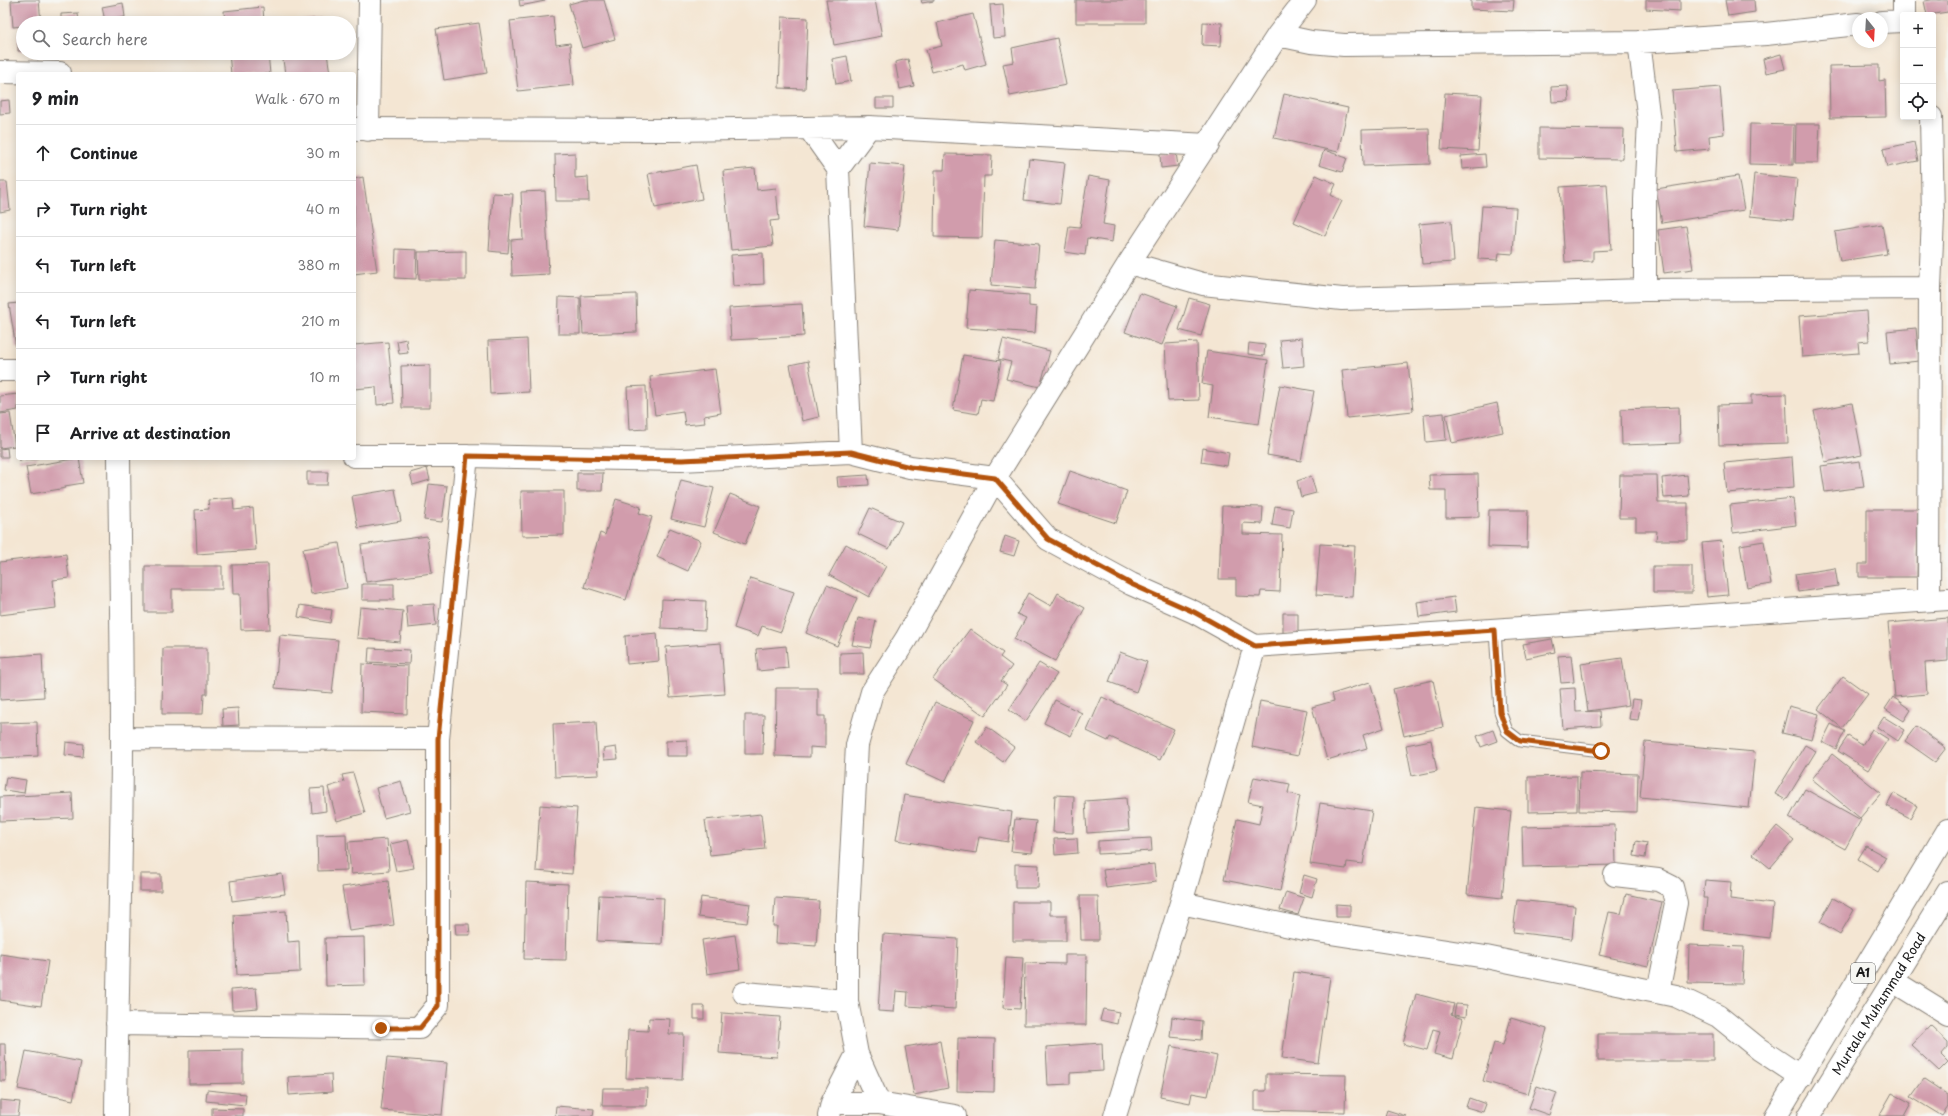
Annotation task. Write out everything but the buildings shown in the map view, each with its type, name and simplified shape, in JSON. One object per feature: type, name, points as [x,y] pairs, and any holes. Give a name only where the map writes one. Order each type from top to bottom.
[{"type":"main road","points":[[370,0],[361,129],[674,130],[869,126],[1208,145]]},
{"type":"main road","points":[[1904,0],[1904,12]]},
{"type":"main road","points":[[879,1103],[857,1054],[847,1001],[846,934],[857,745],[872,692],[906,639],[995,478],[1129,263],[1208,145],[1278,35],[1302,3]]},
{"type":"main road","points":[[1302,3],[1311,42]]},
{"type":"main road","points":[[1888,22],[1900,21]]},
{"type":"main road","points":[[1278,35],[1311,42],[1352,45],[1639,42],[1766,34],[1852,25]]},
{"type":"main road","points":[[1639,42],[1649,121],[1645,200],[1645,290]]},
{"type":"main road","points":[[0,72],[16,72]]},
{"type":"main road","points":[[356,456],[467,456],[682,460],[851,452],[910,467],[995,478],[1048,539],[1131,584],[1194,612],[1255,646],[1873,605],[1938,599],[1930,288],[1933,217],[1931,120]]},
{"type":"main road","points":[[838,169],[869,126]]},
{"type":"main road","points":[[809,128],[838,169],[851,452]]},
{"type":"main road","points":[[1129,263],[1203,284],[1342,299],[1645,290],[1930,288]]},
{"type":"main road","points":[[0,370],[16,370]]},
{"type":"main road","points":[[117,1024],[420,1028],[438,1006],[438,739],[467,456]]},
{"type":"main road","points":[[116,1116],[117,1024],[121,910],[122,738],[119,460]]},
{"type":"main road","points":[[1115,1116],[1181,903],[1255,646]]},
{"type":"main road","points":[[122,738],[438,739]]},
{"type":"main road","name":"A1","points":[[1776,1116],[1948,830]]},
{"type":"main road","points":[[1616,875],[1658,880],[1672,887],[1676,903],[1658,992]]},
{"type":"main road","name":"Murtala Muhammad Road","points":[[1809,1116],[1948,892]]},
{"type":"main road","points":[[1181,903],[1304,929],[1486,957],[1676,996],[1718,1016],[1759,1049],[1800,1077]]},
{"type":"main road","points":[[1893,981],[1948,1015]]},
{"type":"main road","points":[[744,993],[847,1001]]},
{"type":"main road","points":[[831,1109],[857,1054]]},
{"type":"main road","points":[[831,1109],[879,1103],[955,1116]]},
{"type":"lane","points":[[1495,630],[1500,712],[1507,731],[1520,741],[1601,751]]},
{"type":"route","points":[[381,1028],[420,1028],[438,1006],[438,739],[467,456],[682,460],[851,452],[910,467],[995,478],[1048,539],[1131,584],[1194,612],[1255,646],[1495,630],[1500,712],[1507,731],[1520,741],[1601,751]]}]
